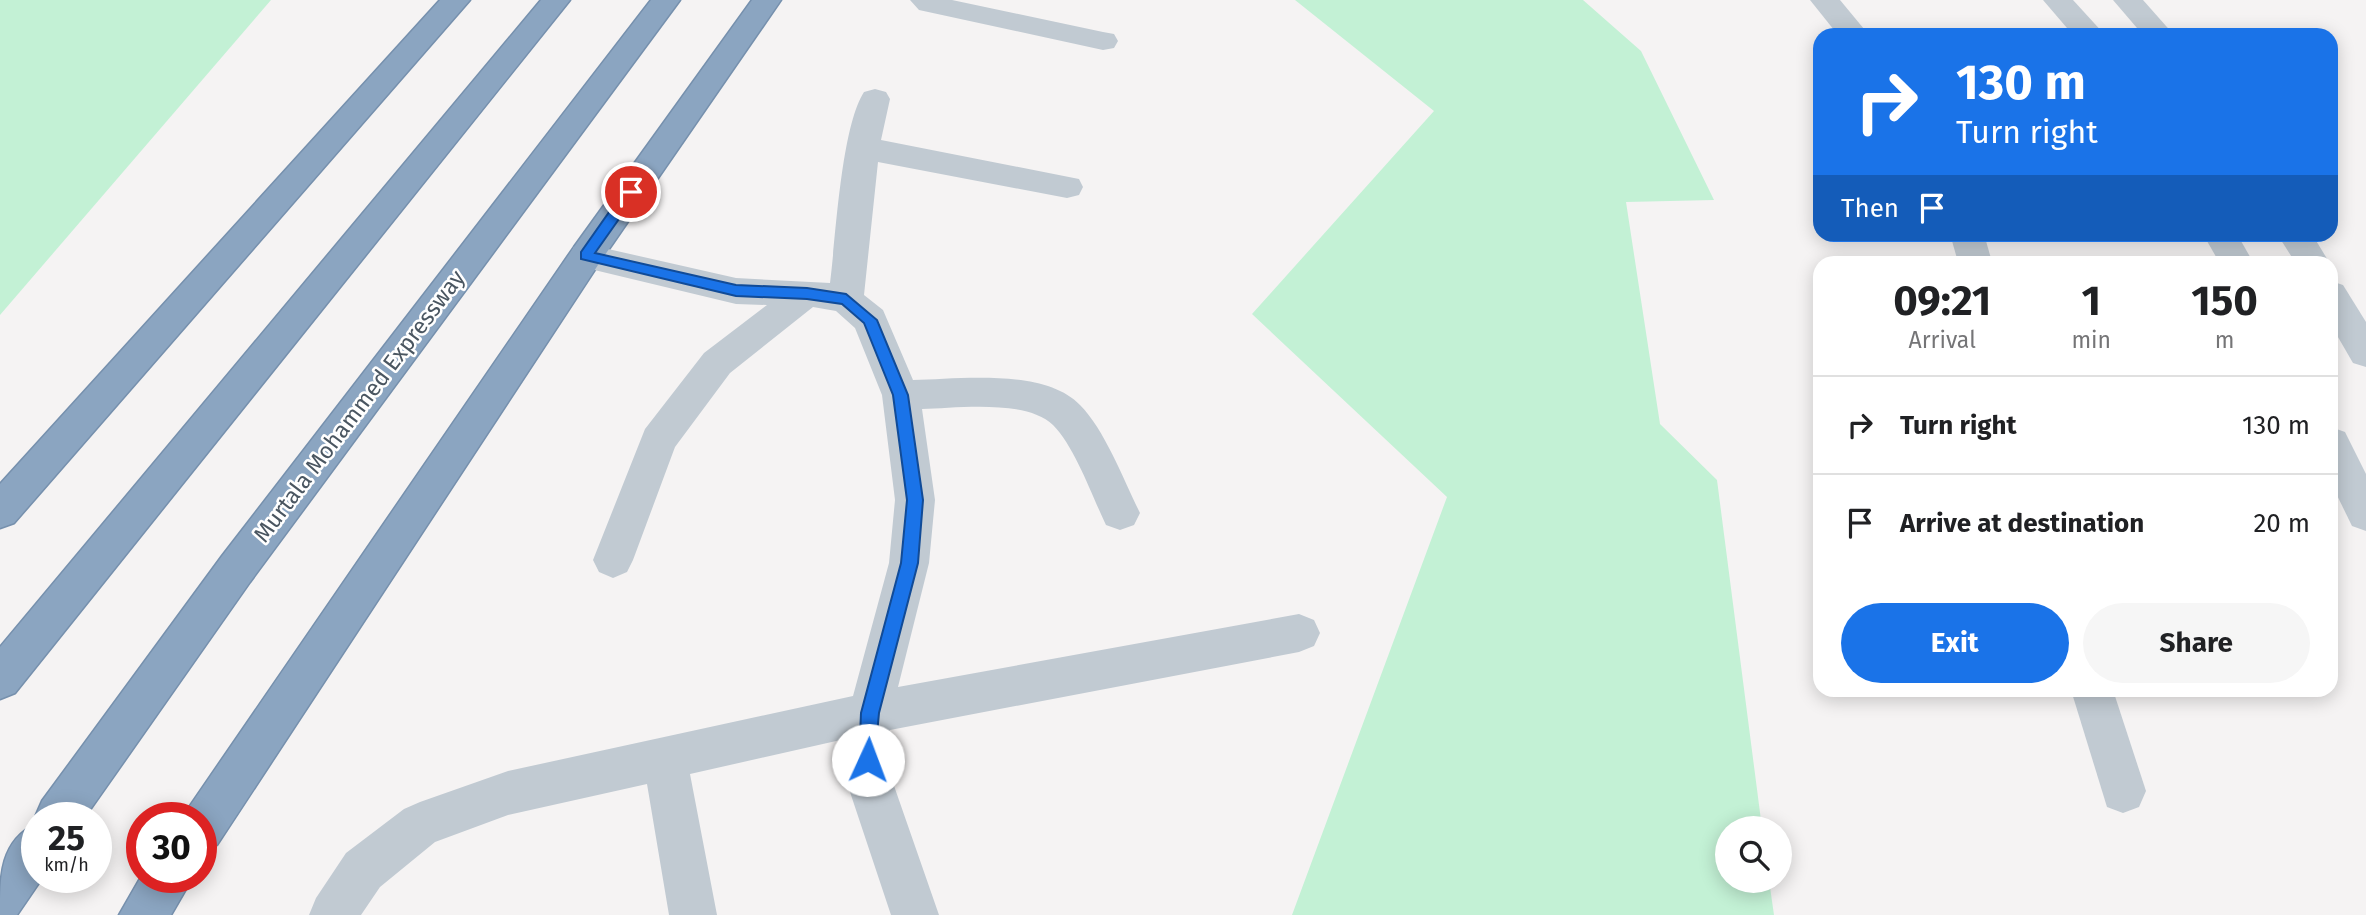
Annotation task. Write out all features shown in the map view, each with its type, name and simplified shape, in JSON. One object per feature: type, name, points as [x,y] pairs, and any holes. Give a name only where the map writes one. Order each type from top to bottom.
[{"type":"highway","points":[[0,511],[456,0]]},
{"type":"highway","points":[[0,679],[87,576],[417,166],[556,0]]},
{"type":"highway","name":"Murtala Mohammed Expressway","points":[[69,802],[236,569],[666,0]]},
{"type":"highway","points":[[217,805],[586,256],[767,0]]},
{"type":"highway","points":[[0,646],[87,576]]},
{"type":"highway","points":[[0,898],[21,868]]},
{"type":"highway","points":[[143,915],[158,893]]},
{"type":"street","points":[[924,0],[929,4],[1103,41]]},
{"type":"street","points":[[1824,0],[1848,28]]},
{"type":"street","points":[[2057,0],[2083,28]]},
{"type":"street","points":[[2127,0],[2153,28]]},
{"type":"street","points":[[846,299],[863,148],[875,99]]},
{"type":"street","points":[[863,148],[1067,187]]},
{"type":"street","points":[[586,256],[736,291],[807,293],[846,299],[870,320],[901,395],[915,500],[909,563],[870,713],[867,741],[869,780],[915,915]]},
{"type":"street","points":[[613,560],[658,440],[717,363],[807,293]]},
{"type":"street","points":[[2338,311],[2352,345]]},
{"type":"street","points":[[901,395],[1021,394],[1047,402],[1066,414],[1120,513]]},
{"type":"street","points":[[2338,457],[2366,514]]},
{"type":"street","points":[[333,915],[363,870],[420,825],[508,793],[870,713],[1299,633]]},
{"type":"street","points":[[2094,697],[2123,791]]},
{"type":"street","points":[[665,758],[693,915]]},
{"type":"green space","points":[[0,0],[271,0],[0,315]]},
{"type":"green space","points":[[1295,0],[1583,0],[1641,51],[1714,200],[1626,202],[1660,424],[1717,480],[1760,816],[1715,816],[1715,893],[1771,893],[1774,915],[1292,915],[1447,497],[1252,314],[1434,111]]},
{"type":"route","points":[[631,192],[586,256],[736,291],[807,293],[846,299],[870,320],[901,395],[915,500],[909,563],[870,713],[868,760]]}]
